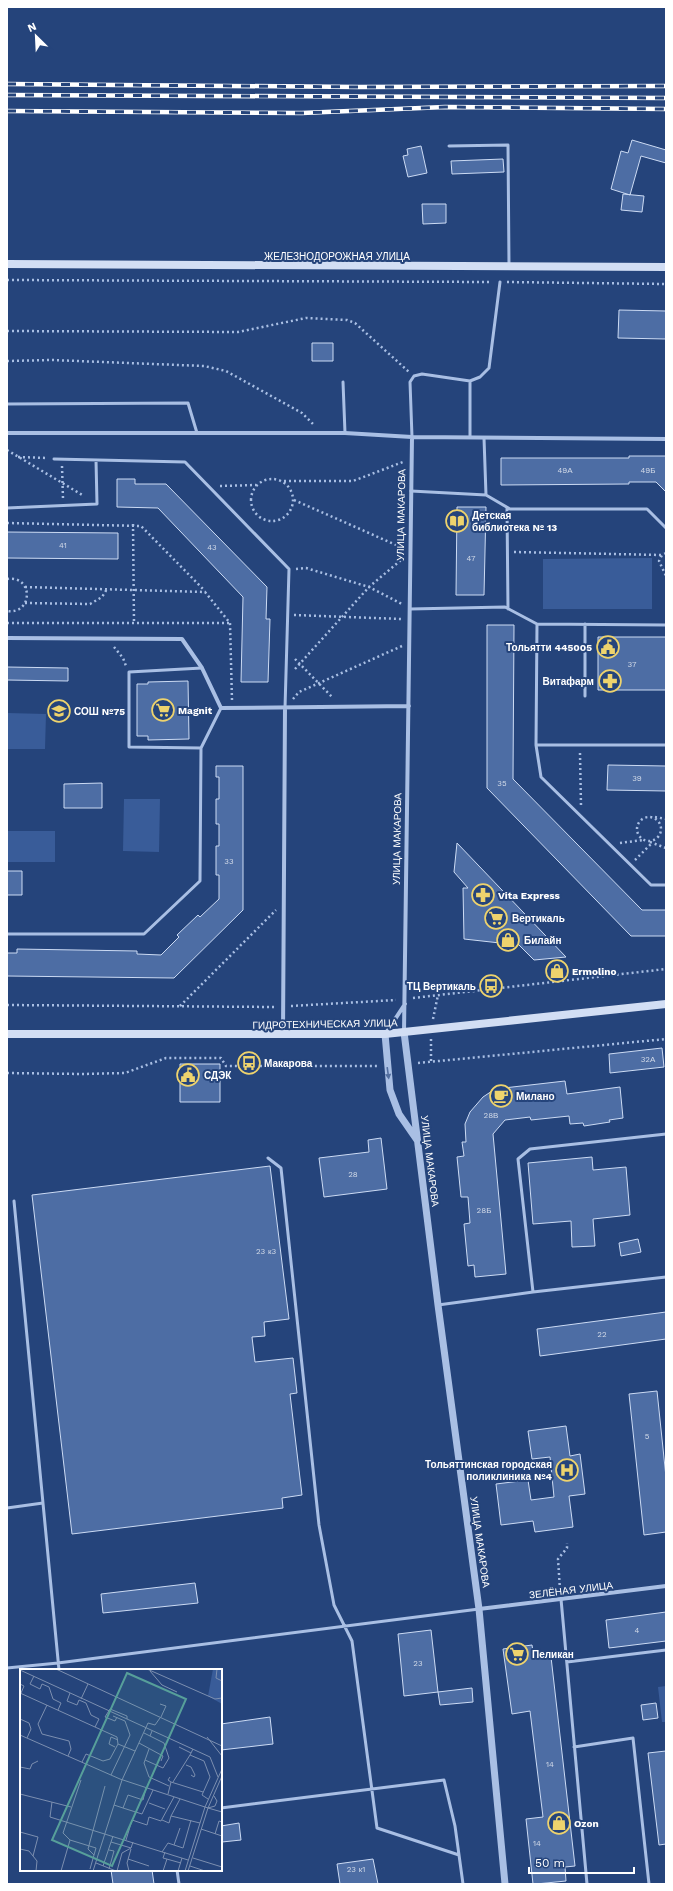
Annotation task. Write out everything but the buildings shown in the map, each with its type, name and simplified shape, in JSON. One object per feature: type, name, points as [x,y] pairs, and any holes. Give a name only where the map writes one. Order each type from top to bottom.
[{"type":"main road","name":"ЖЕЛЕЗНОДОРОЖНАЯ УЛИЦА","points":[[7,264],[666,267]]},
{"type":"main road","name":"ГИДРОТЕХНИЧЕСКАЯ УЛИЦА","points":[[7,1034],[385,1034],[666,1004]]},
{"type":"street","points":[[7,433],[345,433],[412,437],[666,439]]},
{"type":"street","name":"УЛИЦА МАКАРОВА","points":[[412,437],[404,1032],[438,1304],[479,1609],[505,1884]]},
{"type":"street","points":[[7,638],[182,639],[202,668],[221,708],[409,706]]},
{"type":"street","points":[[283,1035],[285,708]]},
{"type":"street","points":[[405,1001],[385,1034],[387,1066],[390,1090],[399,1114],[418,1142]]},
{"type":"street","name":"ЗЕЛЁНАЯ УЛИЦА","points":[[479,1609],[666,1586]]},
{"type":"lane","points":[[449,146],[508,145],[509,266]]},
{"type":"lane","points":[[412,437],[410,382],[414,376],[422,374],[470,381],[480,377],[489,368],[500,282]]},
{"type":"lane","points":[[470,381],[470,438]]},
{"type":"lane","points":[[343,382],[345,433]]},
{"type":"lane","points":[[7,404],[188,403],[197,433]]},
{"type":"lane","points":[[484,438],[486,496]]},
{"type":"lane","points":[[54,459],[185,462],[289,569],[285,708]]},
{"type":"lane","points":[[7,508],[97,504],[96,460]]},
{"type":"lane","points":[[411,491],[486,496],[510,510],[647,509],[666,528]]},
{"type":"lane","points":[[507,508],[508,609]]},
{"type":"lane","points":[[410,609],[505,607],[537,624],[666,626]]},
{"type":"lane","points":[[537,624],[536,745],[541,777],[651,885],[666,885]]},
{"type":"lane","points":[[585,624],[585,696]]},
{"type":"lane","points":[[201,748],[130,747],[128,672],[202,668]]},
{"type":"lane","points":[[7,934],[144,934],[200,881],[201,748],[221,708]]},
{"type":"lane","points":[[536,745],[666,745]]},
{"type":"lane","points":[[533,1292],[518,1158],[530,1149],[666,1134]]},
{"type":"lane","points":[[268,1158],[281,1168],[319,1526],[334,1604],[347,1627],[352,1641],[377,1828],[459,1855]]},
{"type":"lane","points":[[14,1201],[59,1669]]},
{"type":"lane","points":[[438,1304],[666,1277]]},
{"type":"lane","points":[[7,1508],[43,1503]]},
{"type":"lane","points":[[561,1599],[587,1884]]},
{"type":"lane","points":[[7,1668],[347,1627],[479,1609]]},
{"type":"lane","points":[[567,1662],[666,1650]]},
{"type":"lane","points":[[574,1747],[633,1738],[649,1884]]},
{"type":"lane","points":[[222,1808],[444,1780],[455,1826],[463,1884]]},
{"type":"lane","points":[[177,1871],[179,1884]]},
{"type":"path","points":[[7,280],[666,284]]},
{"type":"path","points":[[7,331],[238,332],[261,329],[306,318],[347,320],[356,324],[414,376]]},
{"type":"path","points":[[7,361],[52,360],[204,366],[226,371],[302,413],[312,423],[318,434]]},
{"type":"path","points":[[7,450],[97,504]]},
{"type":"path","points":[[18,457],[54,459]]},
{"type":"path","points":[[61,459],[63,506]]},
{"type":"path","points":[[209,487],[256,485],[269,478],[283,481],[353,481],[412,459]]},
{"type":"path","points":[[256,485],[252,492],[251,504],[257,516],[263,520],[277,521],[283,518],[292,507],[294,500],[292,492],[283,481]]},
{"type":"path","points":[[286,680],[369,587],[411,551],[294,500]]},
{"type":"path","points":[[7,523],[133,524],[141,526],[205,592],[230,623],[232,708]]},
{"type":"path","points":[[133,524],[134,623]]},
{"type":"path","points":[[508,552],[662,555],[666,553]]},
{"type":"path","points":[[662,555],[659,559],[660,566],[666,576]]},
{"type":"path","points":[[660,566],[666,569]]},
{"type":"path","points":[[289,569],[306,568],[369,587],[410,609]]},
{"type":"path","points":[[7,579],[17,579],[25,587],[27,592],[25,603]]},
{"type":"path","points":[[25,587],[205,592]]},
{"type":"path","points":[[7,611],[16,610],[25,603],[90,604],[102,598],[108,589]]},
{"type":"path","points":[[288,614],[410,620]]},
{"type":"path","points":[[7,623],[230,623]]},
{"type":"path","points":[[106,639],[122,658],[128,672]]},
{"type":"path","points":[[285,708],[299,692],[410,642]]},
{"type":"path","points":[[287,652],[320,683],[341,707]]},
{"type":"path","points":[[580,745],[581,816]]},
{"type":"path","points":[[652,816],[659,821],[662,829],[658,837],[647,841],[638,834],[637,827],[640,819],[652,816],[666,819]]},
{"type":"path","points":[[610,845],[642,839],[666,848]]},
{"type":"path","points":[[630,865],[652,843]]},
{"type":"path","points":[[180,1006],[284,902]]},
{"type":"path","points":[[7,1005],[283,1007],[405,1001],[666,969]]},
{"type":"path","points":[[408,1064],[666,1039]]},
{"type":"path","points":[[7,1073],[124,1073],[166,1058],[221,1058],[226,1066],[387,1066]]},
{"type":"path","points":[[561,1599],[558,1559],[567,1548],[567,1543]]},
{"type":"shaded area","points":[[652,558],[652,609],[543,609],[543,559]]},
{"type":"shaded area","points":[[7,713],[46,714],[45,749],[7,749]]},
{"type":"shaded area","points":[[124,799],[160,799],[159,852],[123,851]]},
{"type":"shaded area","points":[[7,831],[55,831],[55,862],[7,862]]},
{"type":"shaded area","points":[[666,1686],[666,1722],[662,1722],[658,1687]]},
{"type":"railway","points":[[7,84],[358,87],[666,86]]},
{"type":"railway","points":[[7,95],[666,98]]},
{"type":"railway","points":[[7,111],[302,113],[445,107],[666,109]]},
{"type":"place","name":"Детская библиотека № 13","points":[[457,521]]},
{"type":"place","name":"Тольятти 445005","points":[[608,647]]},
{"type":"place","name":"Витафарм","points":[[610,681]]},
{"type":"place","name":"Magnit","points":[[163,710]]},
{"type":"place","name":"СОШ №75","points":[[59,711]]},
{"type":"place","name":"Vita Express","points":[[483,895]]},
{"type":"place","name":"Вертикаль","points":[[496,918]]},
{"type":"place","name":"Билайн","points":[[508,940]]},
{"type":"place","name":"Ermolino","points":[[557,971]]},
{"type":"place","name":"ТЦ Вертикаль","points":[[491,986]]},
{"type":"place","name":"Макарова","points":[[249,1063]]},
{"type":"place","name":"СДЭК","points":[[188,1075]]},
{"type":"place","name":"Милано","points":[[501,1096]]},
{"type":"place","name":"Тольяттинская городская поликлиника №4","points":[[567,1470]]},
{"type":"place","name":"Пеликан","points":[[517,1654]]},
{"type":"place","name":"Ozon","points":[[559,1823]]}]
